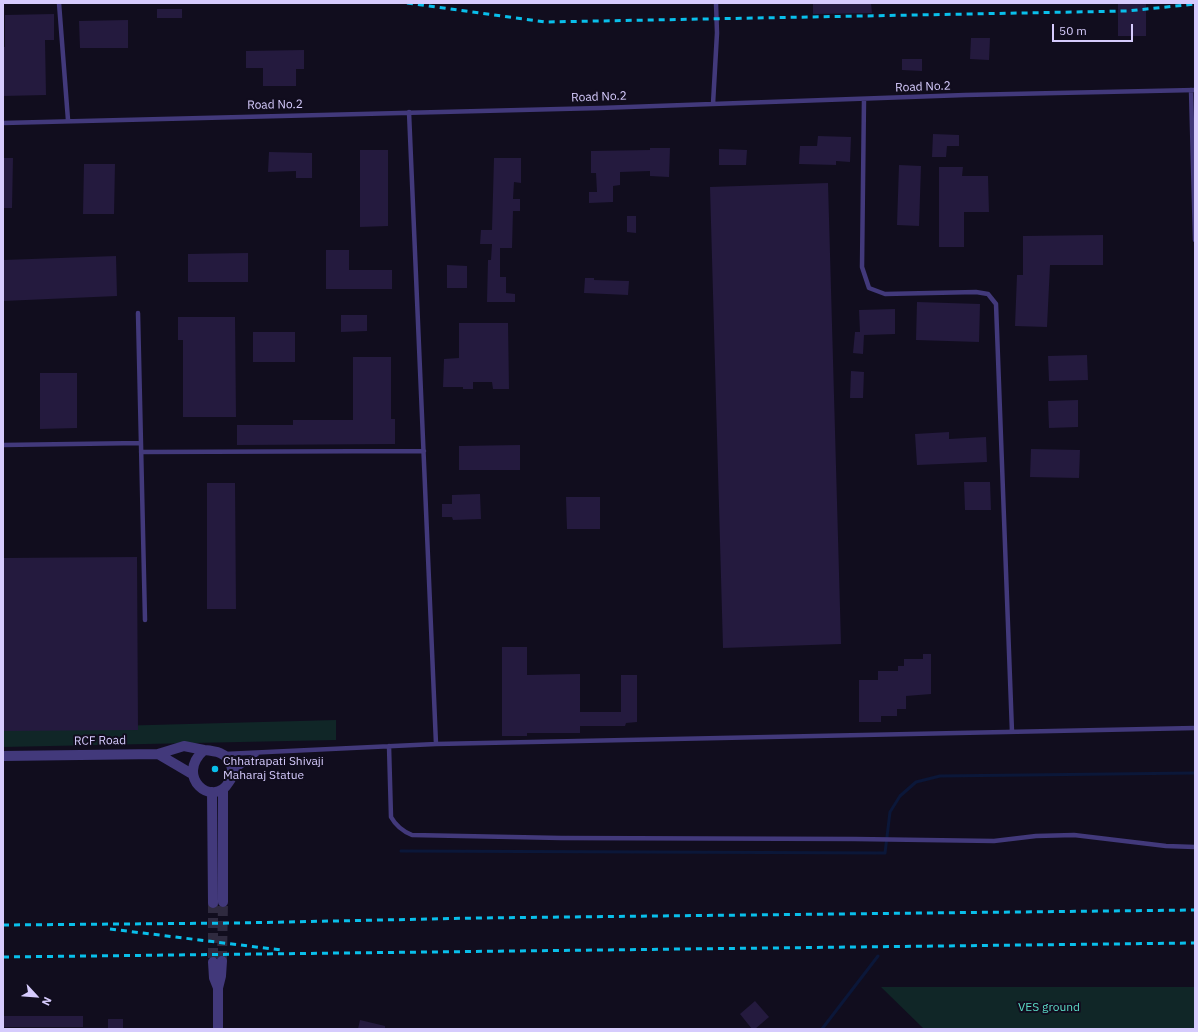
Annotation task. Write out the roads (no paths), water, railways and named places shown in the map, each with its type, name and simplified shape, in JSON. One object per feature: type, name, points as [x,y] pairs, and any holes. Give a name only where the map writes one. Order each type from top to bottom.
[{"type":"street","points":[[158,754],[184,746],[218,752],[224,754],[231,763],[232,774],[228,785],[223,789],[212,792],[206,791],[197,785],[192,774],[194,763],[204,750]]},
{"type":"street","name":"RCF Road","points":[[3,756],[136,753],[158,754],[192,774]]},
{"type":"street","points":[[218,903],[218,854],[223,789]]},
{"type":"street","points":[[212,792],[218,854]]},
{"type":"street","points":[[217,962],[214,978],[218,988],[218,1029]]},
{"type":"lane","points":[[59,3],[68,120]]},
{"type":"lane","points":[[713,104],[716,3]]},
{"type":"lane","points":[[1193,90],[1195,240]]},
{"type":"lane","name":"Road No.2","points":[[3,123],[1193,90]]},
{"type":"lane","points":[[864,99],[862,267],[869,288],[885,294],[976,292],[988,294],[996,304],[1012,732]]},
{"type":"lane","points":[[409,112],[436,744]]},
{"type":"lane","points":[[138,313],[145,620]]},
{"type":"lane","points":[[3,445],[141,443]]},
{"type":"lane","points":[[141,452],[424,451]]},
{"type":"lane","points":[[224,754],[436,744],[1195,728]]},
{"type":"lane","points":[[389,746],[391,817],[395,825],[403,832],[412,835],[561,838],[892,839],[994,841],[1036,836],[1074,835],[1166,846],[1195,847]]},
{"type":"lane","points":[[232,774],[258,753]]},
{"type":"waterway","points":[[401,851],[885,853],[890,812],[900,796],[916,782],[940,776],[1195,773]]},
{"type":"waterway","points":[[822,1029],[878,956]]},
{"type":"tunnel","points":[[222,961],[223,902]]},
{"type":"tunnel","points":[[213,903],[213,962]]},
{"type":"railway","points":[[407,3],[545,22],[1127,11],[1195,4]]},
{"type":"railway","points":[[3,925],[1195,910]]},
{"type":"railway","points":[[110,929],[281,950]]},
{"type":"railway","points":[[3,957],[1195,943]]},
{"type":"place","name":"Chhatrapati Shivaji Maharaj Statue","points":[[215,769]]},
{"type":"park label","name":"VES ground","points":[[1049,1008]]}]
